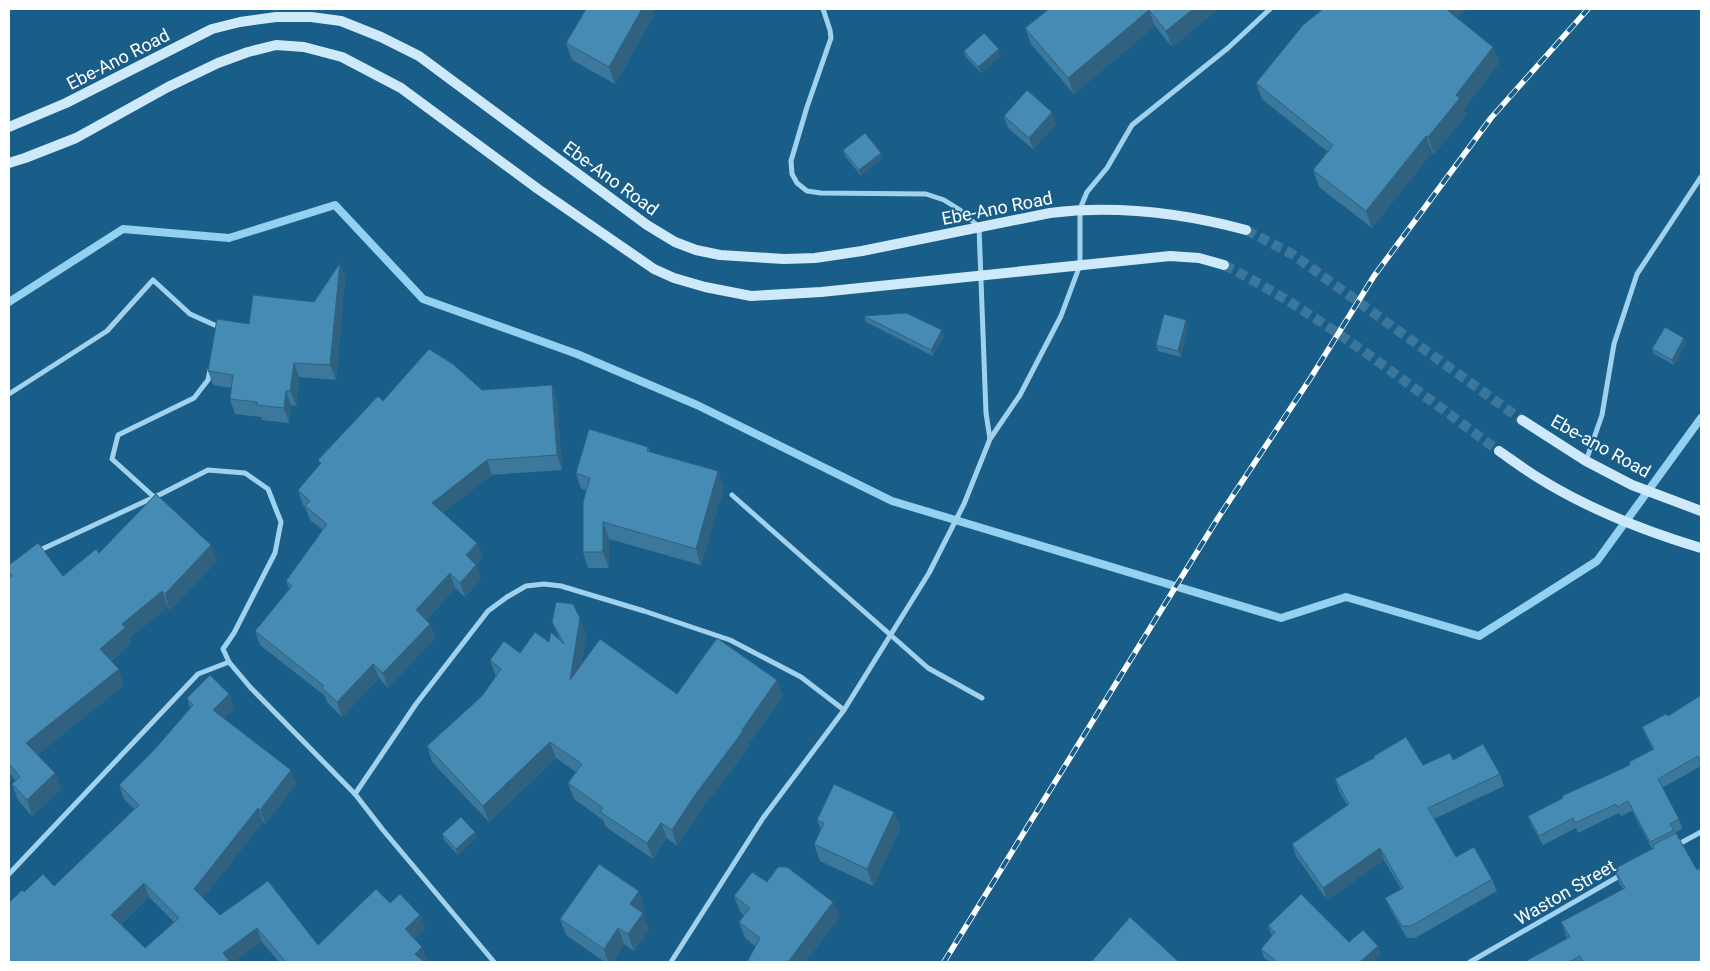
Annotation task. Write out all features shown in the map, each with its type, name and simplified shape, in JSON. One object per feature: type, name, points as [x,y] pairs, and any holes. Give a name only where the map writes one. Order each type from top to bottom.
[{"type":"main road","name":"Ebe-Ano Road","points":[[9,126],[66,103],[212,29],[276,16],[314,13],[380,37],[419,56],[647,225],[675,242],[696,250],[720,255],[784,259],[815,258],[862,251],[1080,209],[1152,213],[1211,221],[1246,230]]},
{"type":"main road","points":[[9,163],[76,138],[168,87],[218,63],[248,52],[276,45],[304,47],[342,57],[401,88],[538,189],[654,269],[674,278],[705,287],[751,296],[821,292],[1170,256],[1200,258],[1224,265]]},
{"type":"main road","name":"Ebe-ano Road","points":[[1522,420],[1586,461],[1632,484],[1665,497]]},
{"type":"main road","points":[[1499,451],[1537,478],[1609,515],[1628,524],[1701,548]]},
{"type":"main road","name":"Ebe-Ano Road","points":[[1665,497],[1701,511]]},
{"type":"street","points":[[823,9],[831,38],[791,161],[792,174],[797,183],[807,190],[820,193],[926,194],[944,200],[960,210],[979,227],[986,413],[990,439]]},
{"type":"street","points":[[670,962],[763,818],[844,710],[929,573],[964,504],[990,439],[1020,395],[1061,316],[1080,265],[1080,209],[1087,192],[1107,168],[1132,126],[1228,48],[1270,9]]},
{"type":"street","points":[[1586,461],[1602,415],[1614,344],[1637,274],[1701,176]]},
{"type":"street","points":[[9,394],[107,331],[153,280],[190,314],[219,327],[217,336]]},
{"type":"street","points":[[154,497],[112,459],[118,435],[194,398],[208,380],[212,362]]},
{"type":"street","points":[[36,552],[208,470],[245,473],[268,489],[281,522],[275,553],[234,633],[223,649],[229,662],[250,687],[355,794],[389,838],[494,962]]},
{"type":"street","points":[[732,495],[928,668],[982,698]]},
{"type":"street","points":[[355,794],[416,704],[488,611],[526,586],[544,584],[561,586],[730,640],[801,677],[844,710]]},
{"type":"street","points":[[9,874],[198,674],[229,662]]},
{"type":"street","points":[[1669,849],[1701,832]]},
{"type":"street","name":"Waston Street","points":[[1470,962],[1628,872]]},
{"type":"building","points":[[586,9],[642,9],[609,67],[566,43]]},
{"type":"building","points":[[1049,9],[1193,9],[1166,31],[1149,10],[1068,78],[1025,28]]},
{"type":"building","points":[[1323,9],[1446,9],[1493,47],[1456,95],[1460,98],[1428,137],[1426,136],[1366,211],[1313,170],[1333,145],[1256,83],[1303,25]]},
{"type":"building","points":[[984,33],[999,49],[978,67],[964,51]]},
{"type":"building","points":[[1027,90],[1052,112],[1029,138],[1004,116]]},
{"type":"building","points":[[865,133],[881,153],[859,170],[843,150]]},
{"type":"building","points":[[340,263],[330,365],[294,363],[290,391],[286,391],[284,408],[230,399],[233,375],[208,371],[217,319],[249,324],[253,295],[314,302]]},
{"type":"building","points":[[906,313],[942,330],[931,350],[864,316]]},
{"type":"building","points":[[1164,314],[1186,320],[1178,351],[1156,345]]},
{"type":"building","points":[[1665,327],[1684,338],[1672,360],[1652,349]]},
{"type":"building","points":[[429,349],[453,364],[482,390],[552,385],[557,455],[487,460],[432,503],[477,543],[466,555],[476,565],[460,583],[450,573],[416,610],[430,624],[383,673],[373,664],[337,702],[322,688],[324,686],[255,631],[292,586],[286,581],[327,524],[305,506],[310,501],[298,490],[321,463],[318,460],[378,396],[383,401]]},
{"type":"building","points":[[589,429],[648,447],[647,451],[718,471],[696,549],[603,522],[603,552],[583,552],[583,502],[590,478],[576,473]]},
{"type":"building","points":[[156,494],[211,545],[165,594],[162,591],[122,624],[125,628],[100,649],[119,669],[26,743],[55,773],[27,800],[12,784],[20,777],[9,763],[9,577],[12,576],[9,571],[9,565],[38,543],[63,576],[96,549],[99,553]]},
{"type":"building","points":[[556,602],[573,604],[580,618],[570,680],[600,639],[677,694],[717,638],[777,680],[672,830],[661,823],[647,843],[600,812],[603,808],[568,783],[582,764],[550,742],[483,806],[427,746],[482,696],[501,669],[490,660],[504,641],[520,653],[535,632],[549,642],[551,632],[564,644],[552,622]]},
{"type":"building","points":[[210,675],[229,694],[213,710],[291,770],[260,810],[258,808],[194,889],[220,915],[268,881],[318,945],[376,889],[390,903],[400,894],[420,915],[405,929],[422,947],[415,954],[424,962],[286,962],[257,928],[223,953],[230,962],[9,962],[9,903],[43,874],[54,886],[139,805],[119,785],[155,749],[193,705],[187,698]],"holes":[[[144,883],[179,918],[145,948],[111,915]]]},
{"type":"building","points":[[1701,695],[1701,762],[1698,756],[1658,779],[1679,819],[1670,824],[1674,830],[1650,842],[1628,801],[1617,807],[1616,804],[1575,823],[1573,818],[1539,836],[1528,816],[1563,798],[1562,796],[1630,765],[1629,762],[1654,749],[1642,727],[1666,714],[1668,716]]},
{"type":"building","points":[[1406,737],[1423,765],[1450,753],[1453,760],[1483,744],[1500,774],[1428,808],[1456,857],[1474,847],[1492,879],[1411,926],[1402,926],[1385,898],[1403,888],[1380,848],[1323,888],[1292,844],[1349,804],[1335,779],[1374,758],[1374,756]]},
{"type":"building","points":[[834,784],[894,812],[867,869],[814,844],[824,823],[817,820]]},
{"type":"building","points":[[461,817],[475,832],[456,849],[442,834]]},
{"type":"building","points":[[1676,833],[1697,870],[1701,867],[1701,962],[1583,962],[1580,956],[1569,962],[1524,962],[1570,937],[1561,922],[1625,888],[1614,869],[1654,848],[1653,845]]},
{"type":"building","points":[[599,864],[639,891],[630,904],[643,913],[628,934],[618,928],[604,949],[560,919]]},
{"type":"building","points":[[778,867],[787,867],[833,902],[788,962],[747,962],[760,938],[739,922],[750,908],[734,896],[752,872],[767,882]]},
{"type":"building","points":[[1301,894],[1349,942],[1363,930],[1378,946],[1360,962],[1277,962],[1261,949],[1275,932],[1268,926]]},
{"type":"building","points":[[1130,917],[1179,962],[1091,962]]},
{"type":"waterway","points":[[9,302],[123,229],[229,238],[335,205],[423,299],[577,354],[697,405],[892,501],[1281,618],[1346,597],[1479,636],[1597,561],[1701,418]]},
{"type":"tunnel","points":[[1246,230],[1292,254],[1522,420]]},
{"type":"tunnel","points":[[1224,265],[1261,285],[1331,329],[1499,451]]},
{"type":"railway","points":[[944,962],[1218,518],[1310,379],[1374,276],[1491,118],[1588,9]]}]
